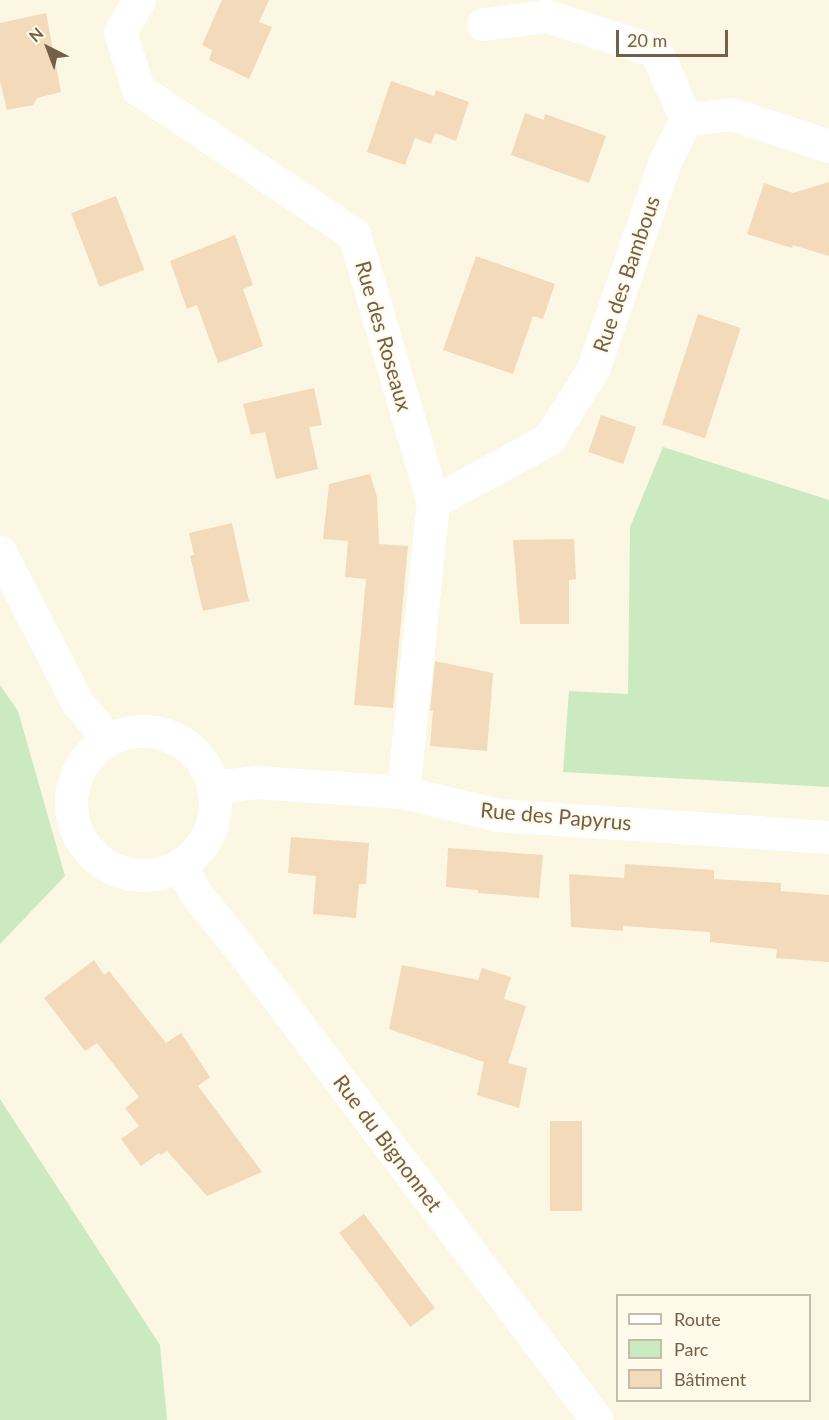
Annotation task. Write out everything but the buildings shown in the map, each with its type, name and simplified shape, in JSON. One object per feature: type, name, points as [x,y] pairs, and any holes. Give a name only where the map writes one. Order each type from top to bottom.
[{"type":"street","name":"Rue des Roseaux","points":[[139,0],[120,32],[138,90],[354,234],[433,502],[403,792]]},
{"type":"street","points":[[483,24],[547,16],[656,51],[686,119],[732,114],[829,146]]},
{"type":"street","name":"Rue des Bambous","points":[[433,502],[549,439],[593,369],[665,161],[686,119]]},
{"type":"street","points":[[0,552],[77,702],[108,739]]},
{"type":"street","points":[[152,731],[173,737],[192,748],[206,766],[214,787],[216,809],[210,831],[198,850],[180,866],[159,874],[136,876],[114,870],[94,857],[79,839],[72,818],[71,795],[77,773],[90,753],[108,739],[129,732],[152,731]]},
{"type":"street","name":"Rue des Papyrus","points":[[214,787],[256,782],[403,792],[498,815],[829,837]]},
{"type":"street","name":"Rue du Bignonnet","points":[[180,866],[196,894],[236,943],[597,1420]]},
{"type":"green space","points":[[663,447],[829,500],[829,787],[563,772],[569,691],[628,694],[630,527]]},
{"type":"green space","points":[[0,685],[18,711],[65,876],[0,944]]},
{"type":"green space","points":[[0,1099],[160,1345],[167,1420],[0,1420]]}]
